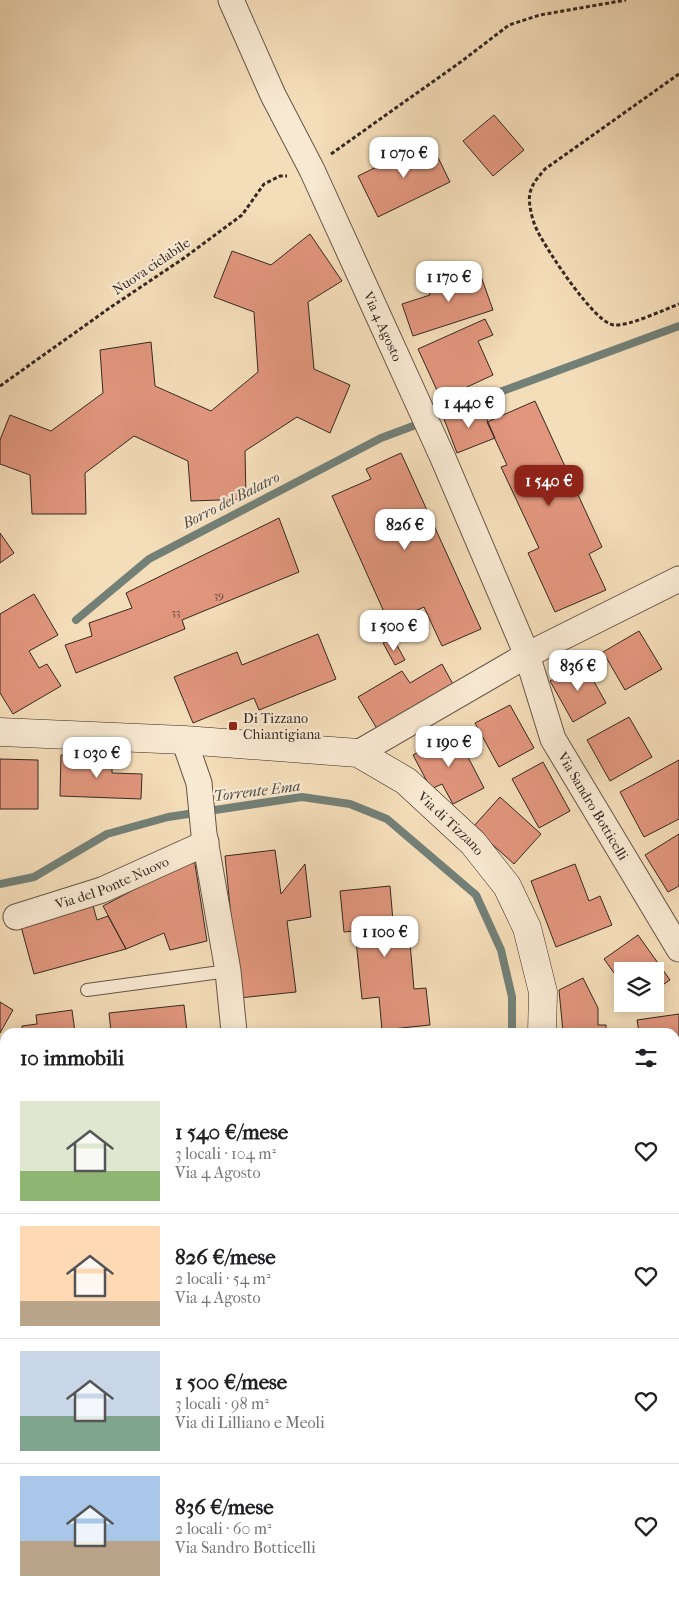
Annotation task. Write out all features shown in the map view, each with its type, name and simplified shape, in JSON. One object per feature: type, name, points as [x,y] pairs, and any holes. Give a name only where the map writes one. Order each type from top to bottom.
[{"type":"street","name":"Via 4 Agosto","points":[[231,0],[273,95],[312,170],[443,458],[527,655]]},
{"type":"street","points":[[358,753],[527,655],[679,578]]},
{"type":"street","name":"Via Sandro Botticelli","points":[[527,655],[553,739],[679,949]]},
{"type":"street","name":"Via di Tizzano","points":[[0,732],[184,740],[358,753],[406,781],[474,843],[507,886],[527,928],[543,992],[542,1028]]},
{"type":"street","points":[[184,740],[199,783],[205,838],[228,971],[234,1028]]},
{"type":"street","name":"Via del Ponte Nuovo","points":[[16,917],[102,890],[195,848],[205,838]]},
{"type":"lane","points":[[87,990],[228,971]]},
{"type":"path","points":[[312,170],[327,157],[509,25],[540,15],[626,0]]},
{"type":"path","points":[[679,74],[545,169],[532,185],[529,205],[537,230],[554,259],[579,294],[601,320],[613,325],[629,322],[679,304]]},
{"type":"path","name":"Nuova ciclabile","points":[[0,386],[184,258],[242,215],[264,184],[280,176],[299,176],[312,170]]},
{"type":"building","points":[[494,115],[524,150],[493,176],[463,141]]},
{"type":"building","points":[[430,141],[450,182],[378,217],[358,176]]},
{"type":"building","points":[[310,234],[342,281],[308,302],[314,369],[350,385],[330,433],[297,417],[245,451],[246,499],[191,501],[188,461],[134,436],[85,473],[86,514],[32,514],[30,475],[0,464],[0,440],[10,415],[51,431],[103,393],[100,350],[151,342],[155,386],[211,411],[258,372],[254,312],[214,297],[232,251],[271,265]]},
{"type":"building","points":[[478,268],[493,310],[413,336],[402,304],[430,295],[427,285]]},
{"type":"building","points":[[485,319],[493,335],[478,341],[493,375],[441,399],[418,349]]},
{"type":"building","points":[[535,401],[602,547],[589,554],[606,590],[555,612],[528,553],[539,548],[501,467],[507,465],[487,422]]},
{"type":"building","points":[[480,404],[495,438],[457,453],[444,419]]},
{"type":"building","points":[[401,453],[481,629],[442,646],[424,607],[389,623],[332,496],[371,479],[366,469]]},
{"type":"building","points":[[279,518],[299,572],[182,620],[185,629],[76,673],[65,645],[92,636],[89,623],[132,608],[126,593]]},
{"type":"building","points":[[0,533],[14,553],[0,563]]},
{"type":"building","points":[[34,594],[58,635],[29,651],[39,668],[47,664],[61,686],[13,714],[0,693],[0,614]]},
{"type":"building","points":[[639,631],[662,669],[625,690],[603,652]]},
{"type":"building","points":[[318,634],[336,679],[259,710],[254,698],[193,723],[174,677],[237,652],[242,665]]},
{"type":"building","points":[[393,638],[405,660],[395,665],[383,643]]},
{"type":"building","points":[[583,662],[606,703],[573,722],[550,681]]},
{"type":"building","points":[[442,664],[455,688],[379,732],[358,697],[402,671],[410,683]]},
{"type":"building","points":[[510,705],[534,748],[499,767],[475,723]]},
{"type":"building","points":[[629,717],[652,757],[610,781],[587,740]]},
{"type":"building","points":[[455,732],[484,788],[453,804],[442,784],[431,789],[413,755]]},
{"type":"building","points":[[61,755],[112,756],[112,773],[142,774],[141,799],[60,796]]},
{"type":"building","points":[[0,759],[38,760],[38,809],[0,809]]},
{"type":"building","points":[[679,760],[679,819],[644,837],[620,792]]},
{"type":"building","points":[[543,762],[570,811],[539,828],[512,779]]},
{"type":"building","points":[[500,797],[541,834],[514,864],[473,827]]},
{"type":"building","points":[[679,834],[679,886],[668,892],[645,855]]},
{"type":"building","points":[[275,850],[281,894],[305,864],[311,917],[287,921],[296,992],[239,998],[225,856]]},
{"type":"building","points":[[194,858],[207,941],[170,950],[164,933],[126,949],[103,906]]},
{"type":"building","points":[[575,864],[589,901],[600,896],[612,925],[556,947],[531,881]]},
{"type":"building","points":[[390,886],[393,921],[408,920],[414,989],[426,988],[430,1025],[382,1028],[379,997],[362,999],[355,931],[344,932],[340,891]]},
{"type":"building","points":[[92,902],[97,920],[108,916],[126,949],[34,974],[20,923]]},
{"type":"building","points":[[638,935],[657,962],[614,962],[614,973],[604,959]]},
{"type":"building","points":[[664,972],[670,980],[664,984]]},
{"type":"building","points":[[583,978],[598,1008],[598,1025],[606,1025],[606,1028],[563,1028],[559,990]]},
{"type":"building","points":[[0,1002],[13,1010],[3,1028],[0,1028]]},
{"type":"building","points":[[184,1005],[187,1028],[111,1028],[109,1013]]},
{"type":"building","points":[[72,1010],[74,1028],[22,1028],[22,1026],[37,1024],[36,1015]]},
{"type":"building","points":[[679,1014],[679,1028],[638,1028],[637,1020]]},
{"type":"waterway","name":"Borro del Balatro","points":[[437,415],[679,326]]},
{"type":"waterway","name":"Borro del Balatro","points":[[76,620],[149,559],[381,438],[413,426]]},
{"type":"waterway","name":"Torrente Ema","points":[[0,884],[34,877],[107,834],[168,817],[302,797],[350,804],[387,819],[476,895],[501,950],[512,997],[512,1028]]},
{"type":"place","name":"Di Tizzano Chiantigiana","points":[[233,726]]}]
